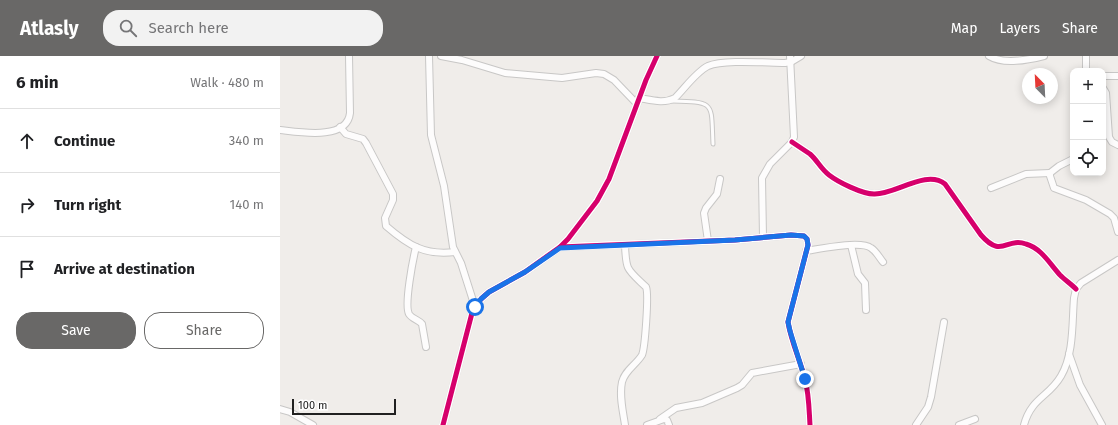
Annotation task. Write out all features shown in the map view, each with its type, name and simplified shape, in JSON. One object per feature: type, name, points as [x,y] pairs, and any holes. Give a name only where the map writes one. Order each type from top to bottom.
[{"type":"street","points":[[280,130],[322,134],[328,133],[347,122],[350,118],[349,56]]},
{"type":"street","points":[[429,56],[431,134],[444,186],[450,233],[455,252],[461,263],[475,307]]},
{"type":"street","points":[[441,56],[462,60],[505,73],[562,78],[596,73],[604,74],[614,80],[638,101],[670,101],[675,98],[700,73],[708,67],[717,64],[744,62],[785,63],[791,59],[802,56]]},
{"type":"street","points":[[443,425],[472,313],[475,307],[489,292],[525,272],[560,248],[598,201],[609,179],[638,101],[657,56]]},
{"type":"street","points":[[989,56],[998,60],[1044,56]]},
{"type":"street","points":[[1086,56],[1086,68]]},
{"type":"street","points":[[763,237],[762,178],[770,164],[792,142],[794,137],[791,59]]},
{"type":"street","points":[[1106,76],[1118,76]]},
{"type":"street","points":[[1106,93],[1109,137],[1112,142],[1118,145]]},
{"type":"street","points":[[340,127],[346,134],[363,140],[366,143],[393,194],[393,200],[385,218],[386,226],[400,238],[416,248],[441,254],[455,252]]},
{"type":"street","points":[[792,142],[810,155],[829,175],[841,182],[868,193],[882,193],[931,178],[940,180],[945,184],[981,236],[988,243],[998,247],[1018,242],[1028,244],[1043,256],[1059,274],[1076,289]]},
{"type":"street","points":[[991,188],[1026,174],[1050,172],[1070,160]]},
{"type":"street","points":[[1050,172],[1054,188],[1086,200],[1110,214],[1114,218],[1118,232]]},
{"type":"street","points":[[708,241],[704,213],[717,194],[720,179]]},
{"type":"street","points":[[560,248],[708,241],[791,235],[804,236],[807,239],[808,245],[788,322],[808,391],[810,425]]},
{"type":"street","points":[[625,244],[627,267],[647,290],[644,350],[638,360],[628,370],[622,383],[622,405],[625,425]]},
{"type":"street","points":[[806,251],[851,245],[869,246],[883,262]]},
{"type":"street","points":[[851,245],[858,274],[865,283],[866,310]]},
{"type":"street","points":[[416,248],[411,268],[408,309],[411,316],[422,324],[426,347]]},
{"type":"street","points":[[1024,425],[1034,404],[1040,397],[1050,390],[1066,367],[1069,354],[1076,289],[1081,284],[1118,260]]},
{"type":"street","points":[[916,425],[928,408],[931,397],[944,322]]},
{"type":"street","points":[[1069,354],[1080,385],[1100,424]]},
{"type":"street","points":[[647,425],[660,419],[676,408],[702,403],[738,388],[752,373],[801,364]]},
{"type":"street","points":[[280,409],[290,412],[313,425]]},
{"type":"street","points":[[660,419],[667,420],[669,425]]},
{"type":"street","points":[[959,425],[975,419]]},
{"type":"lane","points":[[670,101],[696,101],[706,104],[711,111],[713,144]]},
{"type":"cycle path","points":[[443,425],[472,313],[481,299],[489,292],[525,272],[560,247],[568,239],[597,201],[609,179],[646,80],[657,56]]},
{"type":"cycle path","points":[[792,142],[810,154],[829,175],[838,181],[863,192],[874,194],[882,193],[929,179],[937,180],[945,184],[981,235],[988,242],[999,247],[1013,243],[1031,246],[1041,253],[1060,275],[1076,289]]},
{"type":"cycle path","points":[[560,247],[735,240],[791,235],[804,236],[807,239],[808,245],[788,322],[806,385],[809,402],[810,425]]},
{"type":"route","points":[[475,307],[489,292],[525,272],[560,248],[735,240],[791,235],[804,236],[807,239],[808,245],[788,322],[805,379]]}]
